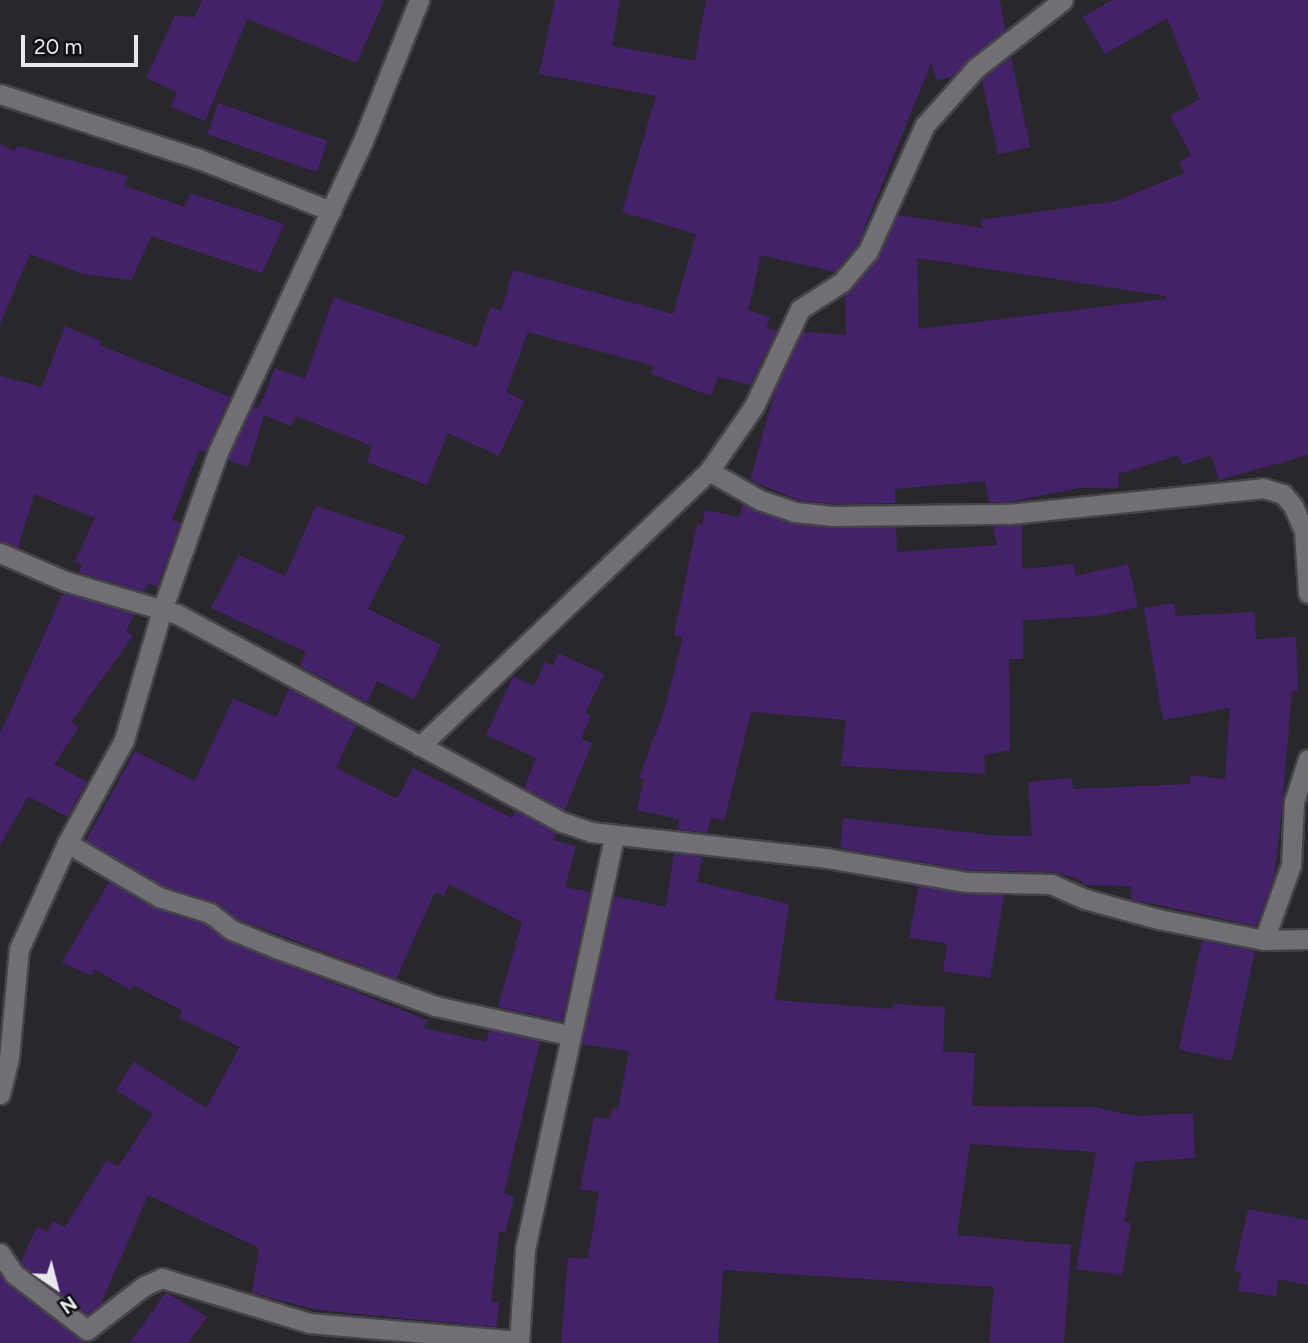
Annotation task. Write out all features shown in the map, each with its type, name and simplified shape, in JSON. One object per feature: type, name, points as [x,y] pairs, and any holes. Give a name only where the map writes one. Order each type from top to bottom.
[{"type":"street","points":[[0,1094],[9,1058],[19,949],[67,843],[124,740],[162,610],[218,452],[331,211],[419,0]]},
{"type":"street","points":[[420,746],[709,471],[754,406],[800,309],[842,282],[868,251],[925,125],[976,68],[1063,0]]},
{"type":"street","points":[[0,94],[200,159],[331,211]]},
{"type":"street","points":[[709,471],[760,500],[795,512],[833,516],[1009,514],[1263,488],[1283,494],[1293,506],[1304,531],[1308,593]]},
{"type":"street","points":[[0,553],[65,581],[177,614],[562,822],[614,835],[826,858],[967,882],[1051,884],[1085,899],[1158,919],[1264,940],[1308,939]]},
{"type":"street","points":[[1264,940],[1292,865],[1294,802],[1308,759]]},
{"type":"street","points":[[0,1253],[14,1274],[86,1330],[144,1286],[162,1278],[309,1323],[519,1342],[526,1249],[569,1035],[591,955],[614,835]]},
{"type":"street","points":[[67,843],[159,897],[210,913],[232,930],[276,948],[435,1006],[569,1035]]},
{"type":"building","points":[[202,0],[384,0],[357,63],[247,19],[205,121],[171,107],[177,92],[146,78],[175,16],[195,17]]},
{"type":"building","points":[[555,0],[620,0],[612,46],[695,61],[706,0],[1000,0],[1005,30],[951,77],[937,80],[931,63],[858,244],[835,272],[761,255],[748,310],[770,317],[766,329],[777,330],[750,385],[718,377],[711,396],[651,374],[654,366],[528,332],[506,392],[524,401],[499,456],[448,433],[427,485],[367,462],[372,446],[296,416],[291,426],[264,415],[248,467],[228,460],[253,406],[259,409],[275,368],[305,379],[334,297],[477,347],[491,307],[501,311],[513,270],[673,314],[696,234],[622,212],[656,96],[539,74]]},
{"type":"building","points":[[1112,0],[1308,0],[1308,455],[1219,480],[1211,455],[1182,465],[1179,455],[1118,474],[1119,488],[1079,488],[1008,502],[989,502],[985,481],[895,489],[895,503],[834,504],[798,500],[750,480],[775,391],[803,332],[846,335],[845,294],[878,259],[898,215],[983,228],[980,220],[1116,201],[1185,173],[1179,162],[1191,155],[1170,116],[1200,99],[1167,18],[1105,54],[1083,17]],"holes":[[[917,258],[1166,296],[1166,299],[919,329]]]},
{"type":"building","points":[[1011,57],[1030,147],[998,154],[982,80]]},
{"type":"building","points":[[218,103],[328,141],[317,172],[207,134]]},
{"type":"building","points":[[0,144],[14,151],[18,146],[128,176],[124,186],[185,207],[190,193],[284,224],[262,273],[151,236],[132,280],[83,274],[30,254],[0,324]]},
{"type":"building","points":[[65,326],[101,341],[99,345],[230,397],[205,452],[199,450],[172,520],[180,523],[157,587],[148,583],[144,592],[78,572],[83,565],[75,562],[95,518],[34,494],[18,548],[0,541],[0,376],[42,387]]},
{"type":"building","points":[[743,504],[793,524],[896,528],[897,552],[997,545],[993,526],[1022,525],[1022,569],[1074,564],[1075,576],[1128,564],[1138,607],[1098,616],[1023,620],[1023,659],[1009,659],[1010,750],[984,755],[985,774],[841,766],[846,720],[751,712],[724,821],[711,817],[707,833],[678,829],[679,819],[637,810],[644,779],[639,778],[665,708],[683,637],[674,635],[697,524],[702,525],[705,510],[739,517]]},
{"type":"building","points":[[316,506],[405,536],[368,609],[441,645],[414,699],[377,681],[367,702],[300,666],[306,652],[211,608],[239,555],[285,576]]},
{"type":"building","points":[[63,593],[134,614],[126,632],[133,636],[71,722],[79,727],[54,764],[87,782],[67,817],[28,796],[0,846],[0,734]]},
{"type":"building","points":[[1174,603],[1176,616],[1255,612],[1256,639],[1296,637],[1298,691],[1292,691],[1274,877],[1256,926],[1131,899],[1131,886],[1085,885],[1078,878],[1052,872],[968,870],[840,848],[843,818],[990,835],[1032,836],[1028,782],[1072,778],[1073,789],[1190,784],[1191,775],[1225,779],[1230,708],[1163,720],[1144,608]]},
{"type":"building","points":[[558,653],[604,674],[585,713],[591,715],[581,739],[592,743],[565,810],[524,788],[536,758],[486,735],[513,676],[534,686],[545,662],[553,666]]},
{"type":"building","points":[[289,689],[356,725],[336,768],[397,799],[413,768],[512,818],[515,811],[556,833],[553,840],[576,846],[565,887],[590,892],[562,1021],[498,1007],[522,922],[449,884],[444,896],[435,892],[396,979],[238,919],[217,903],[164,886],[86,840],[135,751],[195,781],[233,699],[277,717]]},
{"type":"building","points":[[674,853],[702,857],[697,882],[789,904],[775,1000],[892,1009],[893,1004],[945,1007],[943,1052],[975,1053],[972,1106],[1093,1107],[1136,1116],[1193,1113],[1195,1158],[1135,1162],[1124,1222],[1131,1223],[1122,1275],[1076,1269],[1096,1152],[970,1144],[957,1235],[1071,1245],[1064,1343],[989,1343],[994,1287],[723,1270],[718,1343],[561,1343],[568,1257],[588,1259],[599,1192],[580,1189],[594,1117],[610,1119],[612,1108],[618,1109],[629,1051],[582,1044],[614,896],[666,907]]},
{"type":"building","points":[[109,882],[153,908],[204,924],[227,941],[427,1020],[424,1028],[486,1042],[490,1030],[540,1041],[504,1193],[514,1197],[505,1233],[499,1231],[491,1301],[499,1303],[496,1327],[318,1310],[252,1293],[259,1248],[148,1195],[101,1304],[87,1315],[23,1266],[21,1262],[37,1227],[48,1232],[52,1221],[65,1227],[107,1160],[118,1167],[153,1114],[116,1090],[134,1062],[206,1108],[240,1047],[179,1018],[183,1011],[133,985],[130,990],[95,969],[92,976],[62,962]]},
{"type":"building","points":[[919,886],[1004,895],[990,978],[943,971],[947,944],[909,937]]},
{"type":"building","points":[[1202,940],[1255,951],[1232,1061],[1179,1050]]},
{"type":"building","points":[[1248,1209],[1308,1220],[1308,1285],[1278,1279],[1276,1296],[1238,1291],[1241,1272],[1234,1271]]},
{"type":"building","points":[[0,1275],[7,1284],[84,1343],[0,1343]]},
{"type":"building","points":[[166,1292],[207,1317],[188,1343],[130,1343]]}]
